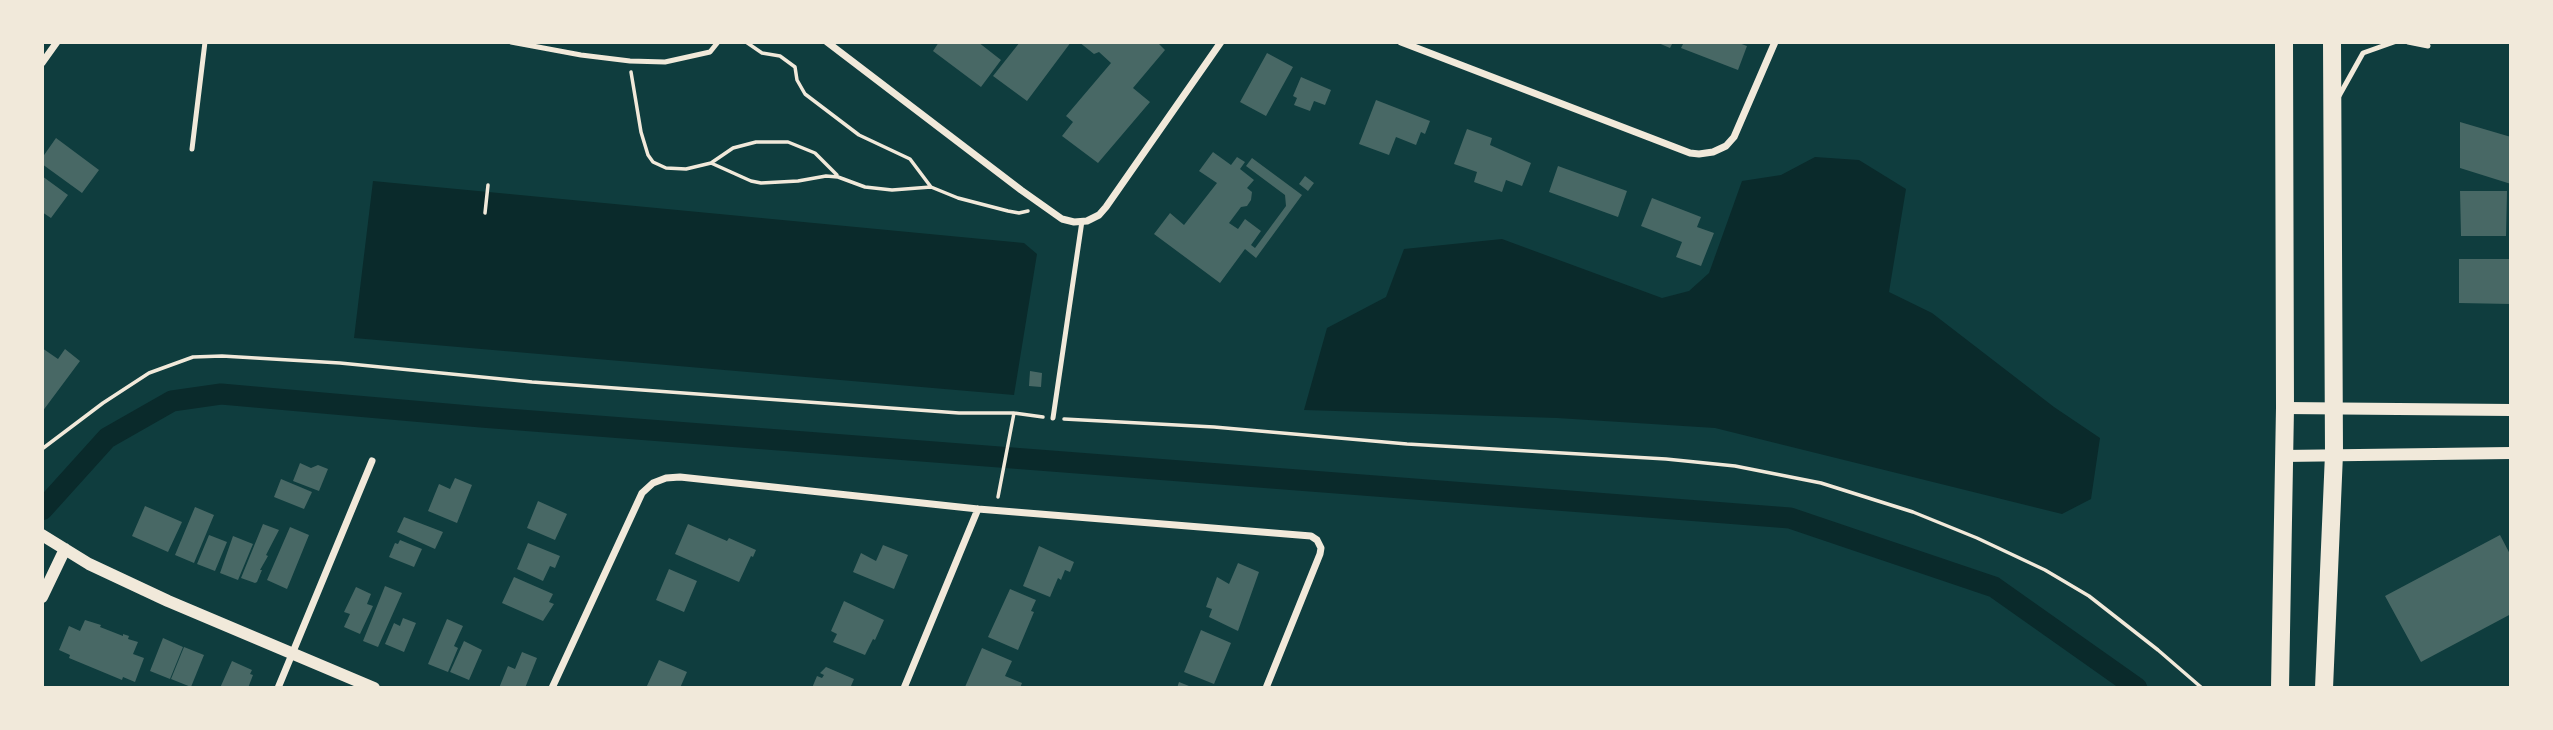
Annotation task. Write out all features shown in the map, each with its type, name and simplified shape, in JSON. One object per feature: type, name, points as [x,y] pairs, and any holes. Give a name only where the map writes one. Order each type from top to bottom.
[{"type":"main road","points":[[2280,688],[2285,408],[2284,42]]},
{"type":"main road","points":[[2324,688],[2334,454],[2332,42]]},
{"type":"street","points":[[42,62],[57,42]]},
{"type":"street","points":[[827,42],[1062,219],[1082,221],[1099,215],[1106,207],[1221,42]]},
{"type":"street","points":[[1401,42],[1690,153],[1713,152],[1726,146],[1734,137],[1775,42]]},
{"type":"street","points":[[2285,408],[2511,410]]},
{"type":"street","points":[[2283,456],[2511,453]]},
{"type":"street","points":[[278,688],[372,461]]},
{"type":"street","points":[[552,688],[642,493],[653,483],[680,477],[996,511],[1311,536],[1321,548],[1320,554],[1266,688]]},
{"type":"street","points":[[904,688],[978,509]]},
{"type":"street","points":[[42,535],[89,564],[168,601],[374,688]]},
{"type":"street","points":[[42,597],[65,549]]},
{"type":"lane","points":[[192,149],[205,42]]},
{"type":"lane","points":[[511,42],[581,55],[665,62],[710,52],[718,42]]},
{"type":"lane","points":[[2332,108],[2363,53],[2394,42]]},
{"type":"lane","points":[[2408,42],[2428,46]]},
{"type":"lane","points":[[1053,418],[1082,221]]},
{"type":"path","points":[[746,42],[762,53],[780,56],[795,67],[797,80],[805,94],[859,135],[910,159],[931,187]]},
{"type":"path","points":[[629,61],[641,132],[653,162],[666,168],[685,169],[711,163],[733,148],[756,142],[788,142],[815,153],[838,177]]},
{"type":"path","points":[[711,163],[761,183],[838,177],[865,187],[931,187],[966,200],[1020,213],[1045,207]]},
{"type":"path","points":[[485,213],[488,185]]},
{"type":"path","points":[[42,449],[103,403],[149,373],[193,357],[203,357],[340,363],[532,382],[946,412],[1014,413],[1053,418],[1214,427],[1407,444],[1666,459],[1735,466],[1821,483],[1913,512],[2045,570],[2089,596],[2202,688]]},
{"type":"path","points":[[996,511],[1014,413]]},
{"type":"water","points":[[1815,157],[1859,160],[1906,189],[1889,292],[1932,313],[2054,407],[2100,438],[2091,499],[2062,514],[1715,428],[1557,418],[1304,410],[1327,328],[1386,297],[1404,249],[1502,239],[1662,298],[1689,291],[1709,273],[1742,181],[1781,175]]},
{"type":"water","points":[[373,181],[1024,243],[1037,254],[1014,395],[354,338]]},
{"type":"building","points":[[939,42],[978,42],[1001,60],[981,87],[933,51]]},
{"type":"building","points":[[1020,42],[1071,42],[1027,101],[993,76]]},
{"type":"building","points":[[1079,42],[1157,42],[1165,50],[1133,88],[1150,102],[1098,163],[1062,136],[1073,122],[1066,116],[1111,63],[1099,52],[1094,54]]},
{"type":"building","points":[[1656,42],[1673,42],[1670,48]]},
{"type":"building","points":[[1684,42],[1736,42],[1747,46],[1738,70],[1681,48]]},
{"type":"building","points":[[1267,53],[1293,67],[1266,116],[1240,102]]},
{"type":"building","points":[[1301,77],[1331,90],[1325,105],[1314,101],[1310,111],[1294,105],[1297,98],[1293,96]]},
{"type":"building","points":[[1376,100],[1430,121],[1425,134],[1421,132],[1416,145],[1396,137],[1389,155],[1359,144]]},
{"type":"building","points":[[2460,122],[2511,137],[2511,184],[2460,168]]},
{"type":"building","points":[[1467,129],[1492,138],[1490,145],[1531,163],[1522,186],[1506,180],[1502,192],[1474,182],[1477,172],[1454,164]]},
{"type":"building","points":[[56,138],[99,170],[82,193],[42,164],[42,158]]},
{"type":"building","points":[[1213,152],[1231,165],[1237,157],[1245,162],[1240,169],[1254,180],[1247,188],[1252,192],[1251,200],[1247,206],[1241,207],[1229,223],[1238,229],[1245,219],[1261,231],[1251,245],[1255,248],[1286,206],[1285,195],[1246,166],[1252,158],[1302,195],[1256,258],[1245,249],[1220,283],[1154,234],[1170,213],[1184,225],[1217,183],[1199,171]]},
{"type":"building","points":[[1558,166],[1627,191],[1618,217],[1549,192]]},
{"type":"building","points":[[42,176],[68,195],[51,218],[42,212]]},
{"type":"building","points":[[1305,176],[1314,183],[1308,191],[1299,184]]},
{"type":"building","points":[[2460,191],[2507,191],[2506,236],[2461,236]]},
{"type":"building","points":[[1652,198],[1701,217],[1697,227],[1714,233],[1701,266],[1676,257],[1682,242],[1641,226]]},
{"type":"building","points":[[2459,259],[2511,259],[2511,304],[2459,303]]},
{"type":"building","points":[[42,348],[58,359],[65,349],[80,361],[42,412]]},
{"type":"building","points":[[1030,371],[1042,373],[1041,387],[1029,386]]},
{"type":"building","points":[[300,463],[311,468],[318,465],[328,469],[319,491],[293,481]]},
{"type":"building","points":[[455,478],[472,485],[457,523],[428,511],[439,484],[450,489]]},
{"type":"building","points":[[281,479],[312,492],[304,509],[274,497]]},
{"type":"building","points":[[538,501],[567,514],[555,540],[527,528]]},
{"type":"building","points":[[145,506],[182,522],[168,552],[132,536]]},
{"type":"building","points":[[195,507],[214,515],[194,563],[175,555]]},
{"type":"building","points":[[404,517],[443,532],[435,549],[397,532]]},
{"type":"building","points":[[263,524],[279,530],[255,583],[241,578]]},
{"type":"building","points":[[688,524],[756,550],[739,582],[675,554]]},
{"type":"building","points":[[290,527],[309,535],[287,589],[267,580]]},
{"type":"building","points":[[209,535],[227,542],[215,571],[197,564]]},
{"type":"building","points":[[2500,535],[2511,556],[2511,614],[2421,662],[2385,596]]},
{"type":"building","points":[[233,536],[253,544],[238,580],[220,573]]},
{"type":"building","points":[[400,540],[422,549],[414,567],[389,557],[395,543],[398,544]]},
{"type":"building","points":[[528,543],[560,556],[555,568],[550,566],[543,581],[517,569]]},
{"type":"building","points":[[883,545],[908,555],[894,589],[853,572],[861,553],[876,561]]},
{"type":"building","points":[[1039,546],[1074,562],[1070,572],[1065,570],[1061,580],[1058,578],[1050,597],[1023,586]]},
{"type":"building","points":[[1238,563],[1259,572],[1238,631],[1209,617],[1212,609],[1206,607],[1217,577],[1229,584]]},
{"type":"building","points":[[669,569],[697,581],[684,612],[656,600]]},
{"type":"building","points":[[514,577],[553,594],[549,602],[554,604],[543,621],[502,603]]},
{"type":"building","points":[[385,586],[402,593],[378,647],[363,641]]},
{"type":"building","points":[[356,587],[371,594],[367,604],[373,606],[360,634],[344,627],[350,614],[344,612]]},
{"type":"building","points":[[1010,589],[1036,600],[1031,611],[1034,612],[1018,650],[988,637]]},
{"type":"building","points":[[844,601],[884,620],[865,655],[833,642],[837,634],[831,631]]},
{"type":"building","points":[[403,618],[416,623],[404,652],[385,644],[394,623],[400,626]]},
{"type":"building","points":[[447,619],[463,626],[454,646],[458,648],[448,672],[428,664]]},
{"type":"building","points":[[85,620],[138,642],[133,654],[144,658],[135,682],[123,677],[122,680],[69,658],[70,655],[59,650],[69,626],[80,631]]},
{"type":"building","points":[[1201,630],[1231,643],[1214,684],[1184,672]]},
{"type":"building","points":[[163,638],[183,647],[170,679],[150,671]]},
{"type":"building","points":[[464,641],[482,650],[469,680],[450,672]]},
{"type":"building","points":[[184,647],[204,655],[191,687],[171,679]]},
{"type":"building","points":[[982,648],[1012,661],[1005,676],[1022,683],[1020,688],[965,687]]},
{"type":"building","points":[[522,652],[537,658],[525,688],[499,688],[508,666],[515,669]]},
{"type":"building","points":[[659,660],[687,672],[680,688],[646,688]]},
{"type":"building","points":[[232,661],[252,670],[248,688],[220,688]]},
{"type":"building","points":[[826,667],[854,679],[851,686],[856,688],[812,688],[817,676],[822,678],[824,675],[820,673]]},
{"type":"building","points":[[1179,682],[1194,688],[1177,688]]},
{"type":"waterway","points":[[42,510],[107,438],[172,401],[221,394],[481,417],[1790,518],[1994,587],[2137,688]]}]
